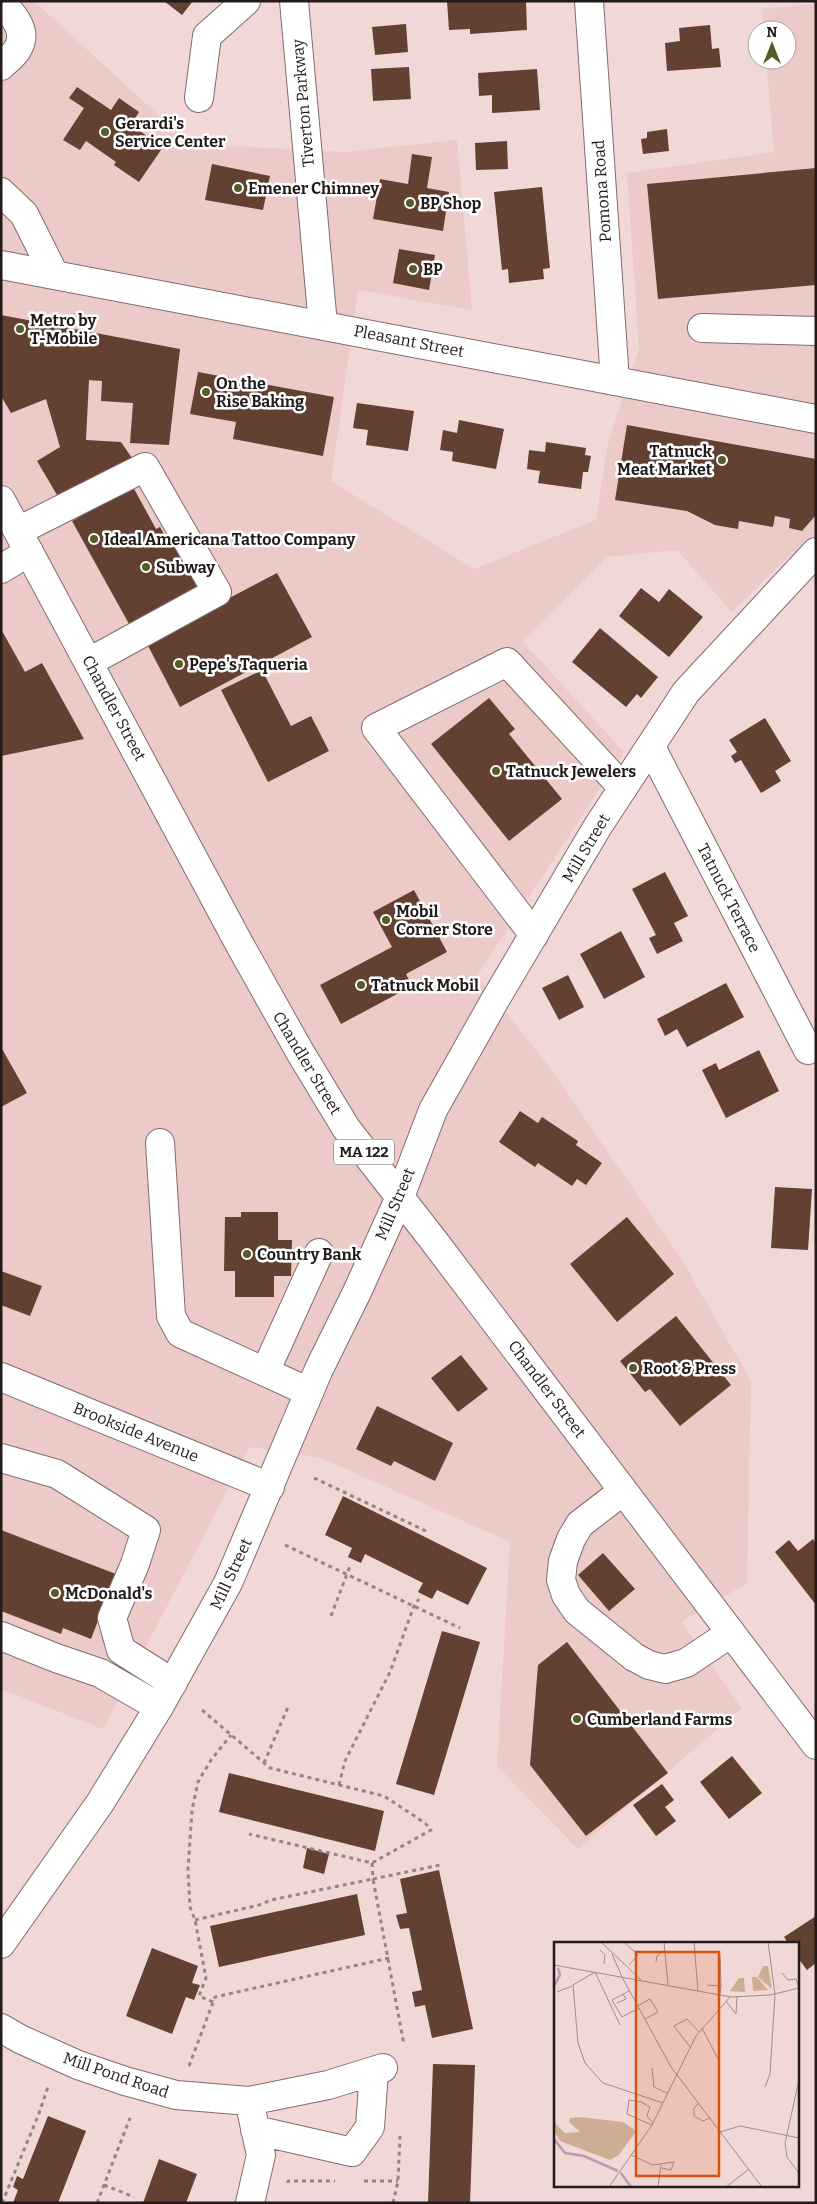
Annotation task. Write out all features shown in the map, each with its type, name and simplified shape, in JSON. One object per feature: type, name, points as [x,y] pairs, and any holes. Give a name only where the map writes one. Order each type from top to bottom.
[{"type":"main road","points":[[199,98],[207,36],[246,1]]},
{"type":"main road","name":"Tiverton Parkway","points":[[294,1],[323,325]]},
{"type":"main road","name":"Pomona Road","points":[[589,1],[615,381]]},
{"type":"main road","points":[[1,3],[13,14],[20,26],[21,38],[18,48],[1,66]]},
{"type":"main road","points":[[1,192],[24,214],[54,274]]},
{"type":"main road","name":"Pleasant Street","points":[[1,265],[816,419]]},
{"type":"main road","points":[[702,328],[816,331]]},
{"type":"main road","points":[[1,569],[24,541],[144,467],[217,592],[89,662]]},
{"type":"main road","name":"Chandler Street","points":[[1,500],[241,946],[300,1052],[346,1128],[816,1745]]},
{"type":"main road","name":"Mill Street","points":[[1,1944],[100,1803],[173,1683],[228,1583],[309,1392],[400,1197],[433,1110],[534,935],[598,826],[686,692],[816,552]]},
{"type":"main road","points":[[534,935],[376,728],[507,662],[624,788]]},
{"type":"main road","name":"Tatnuck Terrace","points":[[651,747],[808,1050]]},
{"type":"main road","points":[[160,1143],[171,1316],[180,1333],[309,1392]]},
{"type":"main road","points":[[265,1372],[319,1253]]},
{"type":"main road","name":"Brookside Avenue","points":[[1,1377],[270,1487]]},
{"type":"main road","points":[[1,1458],[56,1474],[146,1530],[135,1564],[112,1618],[121,1650],[173,1683]]},
{"type":"main road","points":[[623,1490],[580,1524],[571,1539],[563,1561],[561,1580],[566,1595],[577,1611],[634,1657],[649,1666],[665,1669],[686,1663],[731,1633]]},
{"type":"main road","points":[[1,1636],[100,1673],[159,1707]]},
{"type":"main road","name":"Mill Pond Road","points":[[1,2028],[20,2039],[78,2065],[125,2081],[176,2095],[249,2101],[328,2085],[379,2070],[370,2127],[352,2152],[255,2130]]},
{"type":"main road","points":[[249,2101],[260,2155],[250,2203]]},
{"type":"path","points":[[314,1478],[426,1531]]},
{"type":"path","points":[[285,1545],[460,1628]]},
{"type":"path","points":[[331,1616],[350,1566]]},
{"type":"path","points":[[339,1785],[345,1761],[390,1672],[414,1606],[419,1600]]},
{"type":"path","points":[[264,1763],[288,1707]]},
{"type":"path","points":[[202,1710],[270,1768],[384,1796],[426,1823],[431,1830],[372,1864],[248,1834]]},
{"type":"path","points":[[213,2002],[199,1996],[206,1978],[195,1920],[190,1908],[188,1870],[192,1810],[198,1782],[211,1760],[231,1735]]},
{"type":"path","points":[[372,1864],[373,1879],[405,2050]]},
{"type":"path","points":[[195,1920],[259,1905],[271,1900],[440,1865]]},
{"type":"path","points":[[189,2066],[215,1997],[389,1958]]},
{"type":"path","points":[[2,2203],[38,2116],[50,2081]]},
{"type":"path","points":[[96,2203],[130,2118]]},
{"type":"path","points":[[393,2203],[398,2181],[400,2134]]},
{"type":"path","points":[[104,2185],[134,2197]]},
{"type":"shaded area","points":[[1,1],[34,1],[190,144],[345,152],[457,140],[472,310],[358,290],[331,481],[474,569],[596,520],[608,443],[639,349],[627,173],[774,152],[767,70],[797,70],[797,20],[763,20],[762,9],[816,4],[816,558],[792,553],[732,612],[677,550],[607,557],[523,642],[624,752],[477,976],[551,1069],[682,1260],[751,1381],[747,1583],[681,1622],[742,1708],[578,1849],[497,1766],[510,1542],[321,1458],[250,1447],[103,1729],[1,1689]]},
{"type":"building","points":[[164,1],[193,1],[182,15]]},
{"type":"building","points":[[447,1],[526,1],[527,30],[470,34],[470,29],[449,30]]},
{"type":"building","points":[[406,24],[408,52],[375,55],[372,27]]},
{"type":"building","points":[[710,25],[712,49],[719,48],[721,67],[667,71],[665,43],[680,41],[679,28]]},
{"type":"building","points":[[409,67],[411,99],[373,101],[371,69]]},
{"type":"building","points":[[537,69],[540,110],[492,113],[492,95],[479,96],[478,73]]},
{"type":"building","name":"Gerardi's Service Center","points":[[77,87],[111,110],[119,98],[139,112],[131,125],[163,147],[139,182],[114,165],[116,162],[86,141],[80,150],[63,140],[84,108],[69,98]]},
{"type":"building","points":[[667,129],[669,151],[643,154],[641,139],[647,138],[647,132]]},
{"type":"building","points":[[507,141],[508,169],[476,170],[475,143]]},
{"type":"building","points":[[412,154],[432,157],[427,188],[449,192],[443,231],[373,219],[380,179],[408,184]]},
{"type":"building","name":"Emener Chimney","points":[[212,164],[270,176],[263,210],[205,200]]},
{"type":"building","points":[[816,168],[816,285],[658,299],[647,184]]},
{"type":"building","points":[[542,187],[550,268],[543,269],[544,279],[509,283],[508,269],[502,270],[494,192]]},
{"type":"building","points":[[399,249],[435,255],[429,290],[393,283]]},
{"type":"building","points":[[1,315],[180,349],[169,445],[130,443],[133,403],[101,401],[102,381],[89,380],[86,440],[121,442],[132,458],[60,500],[37,461],[60,447],[46,399],[11,413],[1,396]]},
{"type":"building","points":[[198,372],[334,397],[323,456],[233,439],[236,422],[190,414]]},
{"type":"building","points":[[357,403],[414,411],[408,451],[366,445],[368,430],[353,428]]},
{"type":"building","points":[[459,420],[504,429],[496,469],[452,461],[453,452],[440,450],[443,430],[457,433]]},
{"type":"building","points":[[627,425],[816,459],[816,515],[802,531],[789,528],[790,519],[775,516],[773,527],[739,521],[738,529],[715,525],[687,511],[615,500]]},
{"type":"building","points":[[546,442],[586,448],[585,455],[591,456],[588,472],[583,472],[581,489],[538,483],[540,471],[527,469],[529,450],[545,452]]},
{"type":"building","name":"Subway","points":[[133,487],[156,529],[160,527],[168,541],[177,536],[208,592],[134,633],[72,521]]},
{"type":"building","points":[[277,573],[312,637],[180,707],[146,642]]},
{"type":"building","points":[[641,588],[659,602],[669,589],[703,617],[669,657],[619,616]]},
{"type":"building","points":[[600,628],[658,677],[641,698],[637,694],[626,707],[572,662]]},
{"type":"building","points":[[1,629],[25,672],[42,663],[84,739],[1,756]]},
{"type":"building","points":[[262,670],[291,726],[311,716],[329,751],[268,782],[221,690]]},
{"type":"building","name":"Tatnuck Jewelers","points":[[489,698],[515,729],[509,734],[562,799],[509,841],[431,744]]},
{"type":"building","points":[[765,718],[791,761],[775,771],[781,781],[761,793],[741,760],[735,763],[731,756],[737,752],[729,740]]},
{"type":"building","points":[[665,872],[688,916],[674,923],[683,941],[657,954],[649,938],[656,935],[632,889]]},
{"type":"building","points":[[414,890],[447,952],[406,974],[412,986],[341,1024],[320,985],[392,947],[373,912]]},
{"type":"building","points":[[621,931],[645,977],[604,999],[580,954]]},
{"type":"building","points":[[568,975],[584,1007],[559,1020],[542,988]]},
{"type":"building","points":[[726,983],[744,1017],[687,1047],[677,1029],[665,1036],[657,1019]]},
{"type":"building","points":[[1,1047],[27,1093],[1,1107]]},
{"type":"building","points":[[759,1050],[779,1091],[726,1118],[702,1070],[716,1063],[719,1070]]},
{"type":"building","points":[[520,1111],[538,1123],[542,1117],[578,1141],[576,1145],[602,1163],[586,1185],[577,1179],[572,1186],[538,1163],[535,1167],[499,1142]]},
{"type":"building","points":[[775,1187],[812,1189],[808,1250],[771,1248]]},
{"type":"building","points":[[241,1212],[278,1212],[278,1240],[292,1240],[291,1276],[274,1276],[274,1297],[235,1297],[235,1271],[224,1271],[225,1217],[241,1217]]},
{"type":"building","points":[[627,1217],[674,1274],[617,1322],[570,1264]]},
{"type":"building","points":[[1,1271],[42,1286],[30,1316],[1,1305]]},
{"type":"building","points":[[676,1316],[731,1385],[680,1426],[650,1389],[645,1392],[620,1361]]},
{"type":"building","points":[[461,1355],[488,1389],[458,1412],[431,1378]]},
{"type":"building","points":[[377,1406],[453,1443],[435,1481],[394,1461],[391,1466],[356,1449]]},
{"type":"building","points":[[343,1496],[487,1568],[468,1605],[437,1590],[432,1599],[418,1592],[423,1583],[365,1554],[361,1563],[348,1557],[352,1548],[325,1535]]},
{"type":"building","name":"McDonald's","points":[[1,1530],[116,1574],[91,1639],[63,1628],[61,1634],[1,1611]]},
{"type":"building","points":[[813,1539],[816,1543],[816,1605],[775,1552],[789,1540],[798,1551]]},
{"type":"building","points":[[603,1553],[635,1589],[609,1611],[578,1575]]},
{"type":"building","points":[[442,1631],[480,1642],[434,1795],[396,1784]]},
{"type":"building","points":[[567,1642],[668,1773],[586,1836],[530,1765],[538,1665]]},
{"type":"building","points":[[732,1756],[762,1793],[729,1819],[700,1782]]},
{"type":"building","points":[[229,1773],[384,1811],[375,1851],[219,1812]]},
{"type":"building","points":[[662,1784],[674,1800],[665,1807],[676,1821],[656,1836],[633,1805]]},
{"type":"building","points":[[307,1848],[329,1854],[324,1874],[303,1868]]},
{"type":"building","points":[[439,1870],[473,2029],[432,2038],[425,2005],[415,2007],[412,1992],[422,1990],[409,1928],[400,1929],[396,1915],[407,1913],[400,1879]]},
{"type":"building","points":[[357,1894],[365,1935],[219,1967],[210,1926]]},
{"type":"building","points":[[816,1916],[816,1963],[807,1970],[800,1961],[800,1942],[787,1942],[784,1937]]},
{"type":"building","points":[[152,1948],[198,1966],[192,1983],[200,1985],[194,2000],[186,1997],[172,2034],[126,2016]]},
{"type":"building","points":[[433,2064],[475,2065],[470,2203],[428,2203]]},
{"type":"building","points":[[48,2116],[86,2131],[58,2203],[13,2203],[18,2190],[13,2187],[17,2176],[23,2179]]},
{"type":"building","points":[[159,2159],[197,2174],[186,2203],[143,2203]]},
{"type":"place","name":"Gerardi's Service Center","points":[[105,132]]},
{"type":"place","name":"Emener Chimney","points":[[238,188]]},
{"type":"place","name":"BP Shop","points":[[410,203]]},
{"type":"place","name":"BP","points":[[413,269]]},
{"type":"place","name":"Metro by T-Mobile","points":[[20,329]]},
{"type":"place","name":"On the Rise Baking","points":[[206,392]]},
{"type":"place","name":"Tatnuck Meat Market","points":[[722,460]]},
{"type":"place","name":"Ideal Americana Tattoo Company","points":[[94,539]]},
{"type":"place","name":"Subway","points":[[146,567]]},
{"type":"place","name":"Pepe's Taqueria","points":[[179,664]]},
{"type":"place","name":"Tatnuck Jewelers","points":[[496,771]]},
{"type":"place","name":"Mobil Corner Store","points":[[386,920]]},
{"type":"place","name":"Tatnuck Mobil","points":[[361,985]]},
{"type":"place","name":"Country Bank","points":[[247,1254]]},
{"type":"place","name":"Root & Press","points":[[633,1368]]},
{"type":"place","name":"McDonald's","points":[[55,1593]]},
{"type":"place","name":"Cumberland Farms","points":[[577,1719]]}]
